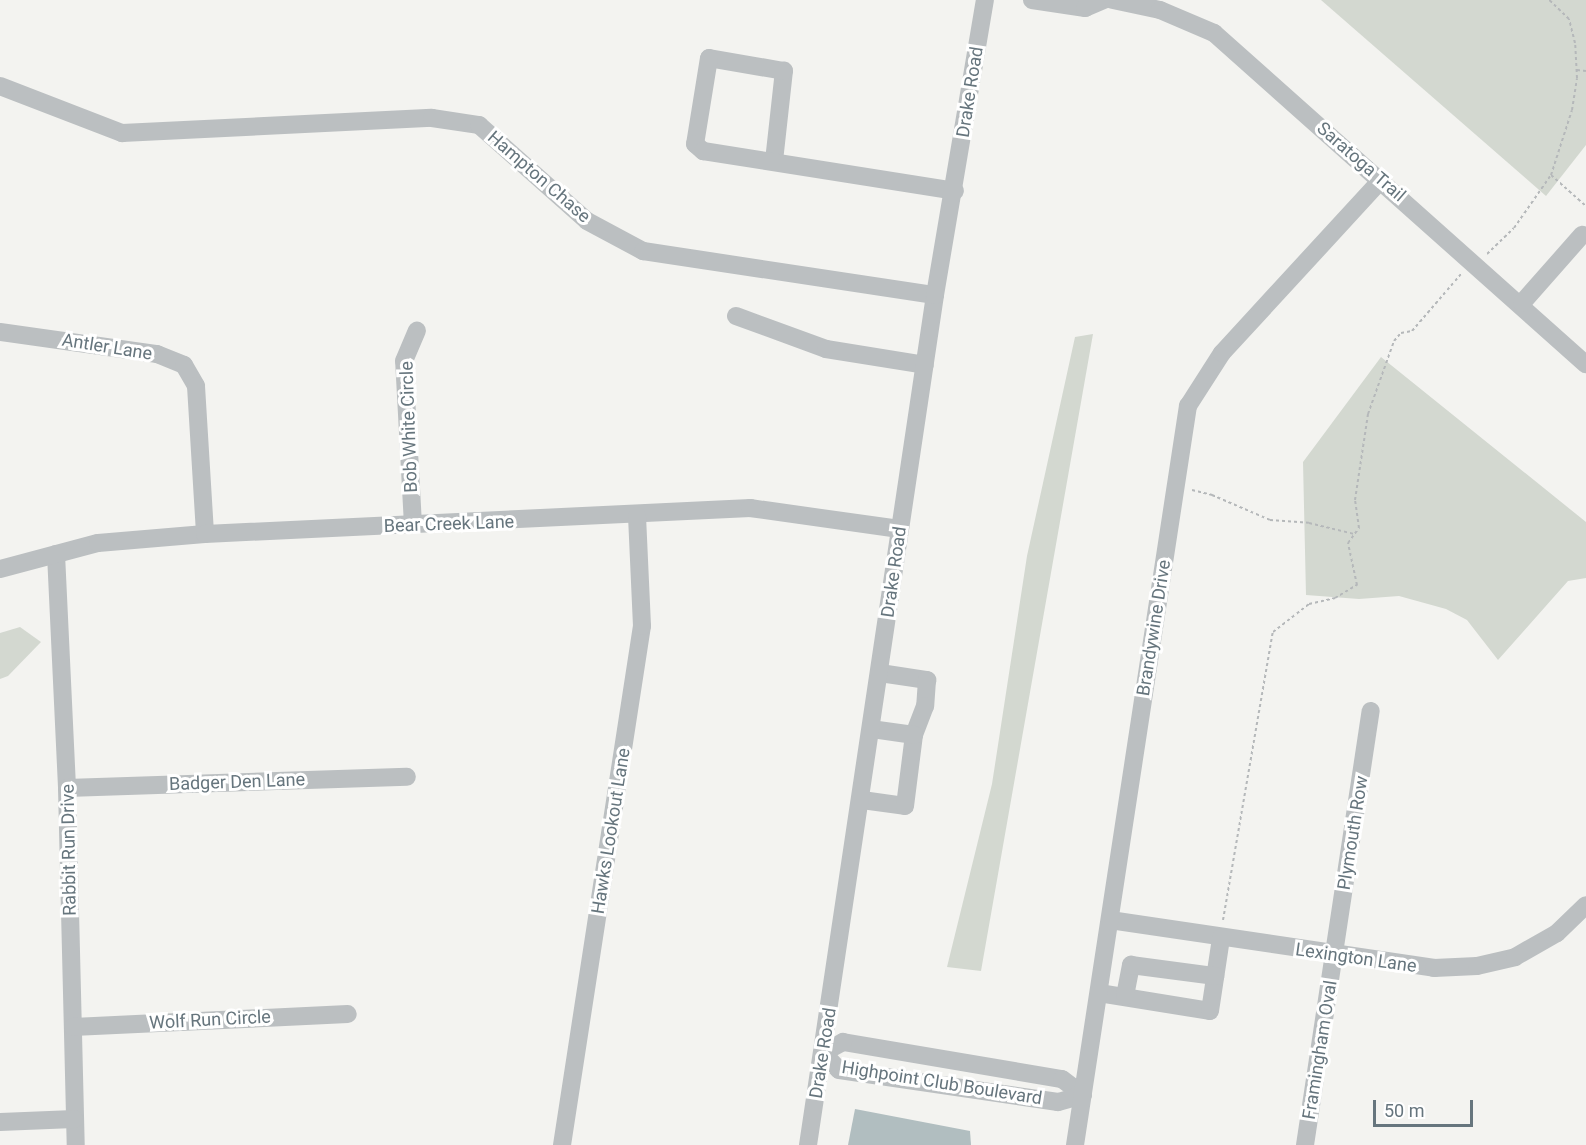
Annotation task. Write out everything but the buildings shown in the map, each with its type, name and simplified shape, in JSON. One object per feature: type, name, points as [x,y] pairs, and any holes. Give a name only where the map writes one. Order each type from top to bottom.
[{"type":"street","name":"Drake Road","points":[[808,1145],[862,800],[935,295],[955,191],[985,0]]},
{"type":"street","points":[[1032,0],[1085,8],[1104,0]]},
{"type":"street","name":"Saratoga Trail","points":[[1113,0],[1160,10],[1214,33],[1522,303],[1586,363]]},
{"type":"street","points":[[774,161],[784,71],[710,58],[695,144],[703,151],[955,191]]},
{"type":"street","name":"Hampton Chase","points":[[0,86],[122,133],[432,118],[479,125],[587,221],[643,251],[935,295]]},
{"type":"street","name":"Brandywine Drive","points":[[1075,1145],[1188,406],[1222,352],[1381,180]]},
{"type":"street","points":[[1522,303],[1582,235]]},
{"type":"street","points":[[736,316],[826,349],[925,365]]},
{"type":"street","name":"Bob White Circle","points":[[413,525],[404,361],[417,331]]},
{"type":"street","name":"Antler Lane","points":[[0,332],[157,354],[184,364],[196,386],[205,534]]},
{"type":"street","name":"Bear Creek Lane","points":[[0,569],[98,543],[205,534],[637,516],[750,508],[900,529]]},
{"type":"street","name":"Hawks Lookout Lane","points":[[562,1145],[642,626],[637,516]]},
{"type":"street","name":"Rabbit Run Drive","points":[[56,554],[67,788],[76,1145]]},
{"type":"street","points":[[862,800],[905,806],[914,735],[925,706],[927,680],[880,673]]},
{"type":"street","name":"Plymouth Row","points":[[1334,956],[1371,711]]},
{"type":"street","points":[[872,729],[914,735]]},
{"type":"street","name":"Badger Den Lane","points":[[67,788],[407,777]]},
{"type":"street","name":"Lexington Lane","points":[[1110,920],[1334,956],[1434,968],[1477,966],[1515,957],[1557,933],[1586,905]]},
{"type":"street","points":[[1099,993],[1210,1011],[1221,938]]},
{"type":"street","name":"Framingham Oval","points":[[1305,1145],[1334,956]]},
{"type":"street","points":[[1125,996],[1131,965],[1215,976]]},
{"type":"street","name":"Wolf Run Circle","points":[[73,1027],[348,1014]]},
{"type":"street","name":"Highpoint Club Boulevard","points":[[843,1042],[1062,1079],[1083,1095],[1058,1102],[839,1070],[823,1053],[843,1042]]},
{"type":"street","points":[[0,1122],[74,1119]]},
{"type":"path","points":[[1482,258],[1514,228],[1551,175],[1572,110],[1576,70],[1569,19],[1549,0]]},
{"type":"path","points":[[1576,70],[1586,71]]},
{"type":"path","points":[[1551,175],[1586,206]]},
{"type":"path","points":[[1221,938],[1268,645],[1273,632],[1308,604],[1335,598],[1357,585],[1348,543],[1359,528],[1355,500],[1365,429],[1394,341],[1401,333],[1412,331],[1465,270]]},
{"type":"path","points":[[1176,487],[1212,495],[1261,518],[1309,523],[1354,534]]},
{"type":"shaded area","points":[[1321,0],[1586,0],[1586,145],[1546,196]]},
{"type":"shaded area","points":[[1093,334],[981,971],[947,967],[992,784],[1027,556],[1075,337]]},
{"type":"shaded area","points":[[1381,357],[1586,522],[1586,578],[1568,581],[1498,660],[1467,620],[1446,609],[1399,596],[1359,599],[1306,595],[1303,462]]},
{"type":"shaded area","points":[[20,627],[41,642],[8,676],[0,679],[0,633]]},
{"type":"shaded area","points":[[855,1109],[970,1131],[971,1145],[848,1145]]}]
